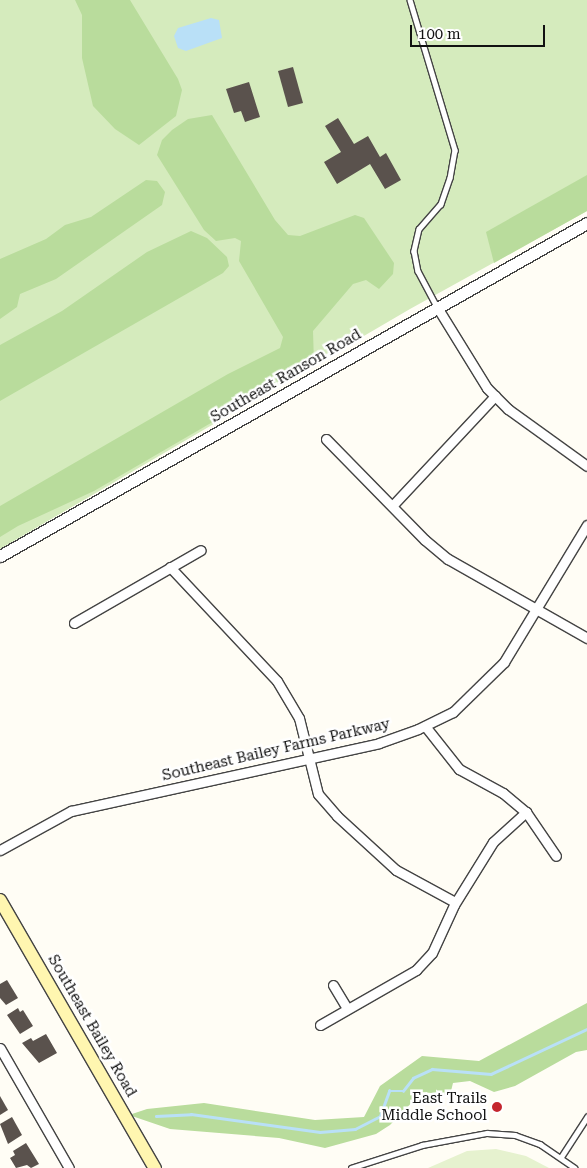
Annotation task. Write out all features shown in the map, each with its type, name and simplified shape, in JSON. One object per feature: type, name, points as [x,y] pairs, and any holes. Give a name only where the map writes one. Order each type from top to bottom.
[{"type":"main road","name":"Southeast Bailey Road","points":[[0,900],[155,1168]]},
{"type":"street","name":"Southeast Ranson Road","points":[[0,556],[587,223]]},
{"type":"street","points":[[438,307],[486,388],[508,409],[587,466]]},
{"type":"street","points":[[392,506],[495,396]]},
{"type":"street","points":[[326,439],[448,559],[587,638]]},
{"type":"street","name":"Southeast Bailey Farms Parkway","points":[[0,850],[71,811],[379,743],[425,726],[453,712],[480,688],[504,662],[587,525]]},
{"type":"street","points":[[74,623],[201,550]]},
{"type":"street","points":[[170,567],[277,681],[300,718],[318,794],[337,816],[396,870],[455,902]]},
{"type":"street","points":[[425,726],[459,769],[503,793],[526,812],[556,856]]},
{"type":"street","points":[[320,1025],[416,970],[432,953],[455,902],[493,842],[526,812]]},
{"type":"street","points":[[332,985],[348,1008]]},
{"type":"street","points":[[0,1048],[69,1168]]},
{"type":"lane","points":[[410,0],[455,150],[450,178],[441,204],[419,229],[414,251],[418,271],[438,307]]},
{"type":"lane","points":[[561,1157],[587,1117]]},
{"type":"lane","points":[[351,1168],[422,1145],[487,1133],[528,1139],[561,1157],[575,1168]]},
{"type":"green space","points":[[0,0],[587,0],[587,211],[410,309],[0,549]]},
{"type":"green space","points":[[75,0],[130,0],[178,79],[182,90],[176,116],[139,145],[115,129],[93,106],[82,58],[82,15]]},
{"type":"green space","points":[[212,115],[275,220],[288,235],[300,236],[355,215],[364,218],[394,263],[393,274],[379,289],[366,280],[353,284],[313,331],[314,363],[94,491],[18,526],[0,537],[0,506],[228,374],[280,348],[283,337],[239,261],[241,241],[235,238],[216,241],[204,230],[157,155],[162,140],[172,130],[188,119]]},
{"type":"green space","points":[[587,175],[587,211],[494,263],[486,232]]},
{"type":"green space","points":[[146,180],[157,181],[165,192],[162,205],[56,279],[20,294],[17,307],[0,319],[0,259],[46,239],[65,225],[91,217]]},
{"type":"green space","points":[[191,231],[207,238],[227,257],[229,266],[223,273],[0,401],[0,345],[62,311],[147,252]]},
{"type":"green space","points":[[587,1003],[587,1050],[576,1052],[515,1086],[494,1092],[470,1081],[453,1083],[450,1095],[422,1092],[390,1125],[376,1134],[325,1148],[279,1138],[170,1129],[129,1115],[147,1109],[204,1103],[315,1120],[364,1117],[380,1086],[422,1056],[479,1061]]},
{"type":"green space","points":[[496,1149],[526,1156],[549,1168],[428,1168],[467,1151]]},
{"type":"water","points":[[211,18],[219,20],[222,38],[186,51],[178,48],[174,36],[178,28]]},
{"type":"building","points":[[293,67],[303,103],[288,107],[278,71]]},
{"type":"building","points":[[249,82],[260,117],[245,122],[241,111],[234,113],[226,89]]},
{"type":"building","points":[[338,118],[354,144],[368,136],[380,157],[386,153],[401,180],[385,189],[370,164],[337,184],[324,162],[341,152],[325,126]]},
{"type":"building","points":[[7,980],[18,998],[6,1005],[0,998],[0,984]]},
{"type":"building","points":[[18,1008],[20,1012],[23,1010],[33,1026],[20,1034],[7,1015]]},
{"type":"building","points":[[46,1034],[57,1053],[39,1063],[22,1043],[31,1038],[33,1041]]},
{"type":"building","points":[[0,1096],[8,1110],[0,1115]]},
{"type":"building","points":[[12,1117],[22,1135],[8,1144],[0,1124]]},
{"type":"building","points":[[26,1143],[39,1164],[31,1168],[27,1165],[16,1168],[10,1158],[15,1155],[13,1151]]},
{"type":"waterway","points":[[156,1116],[191,1114],[320,1132],[355,1129],[380,1116],[389,1091],[403,1091],[413,1078],[432,1069],[491,1074],[587,1029]]},
{"type":"place","name":"East Trails Middle School","points":[[497,1107]]}]
